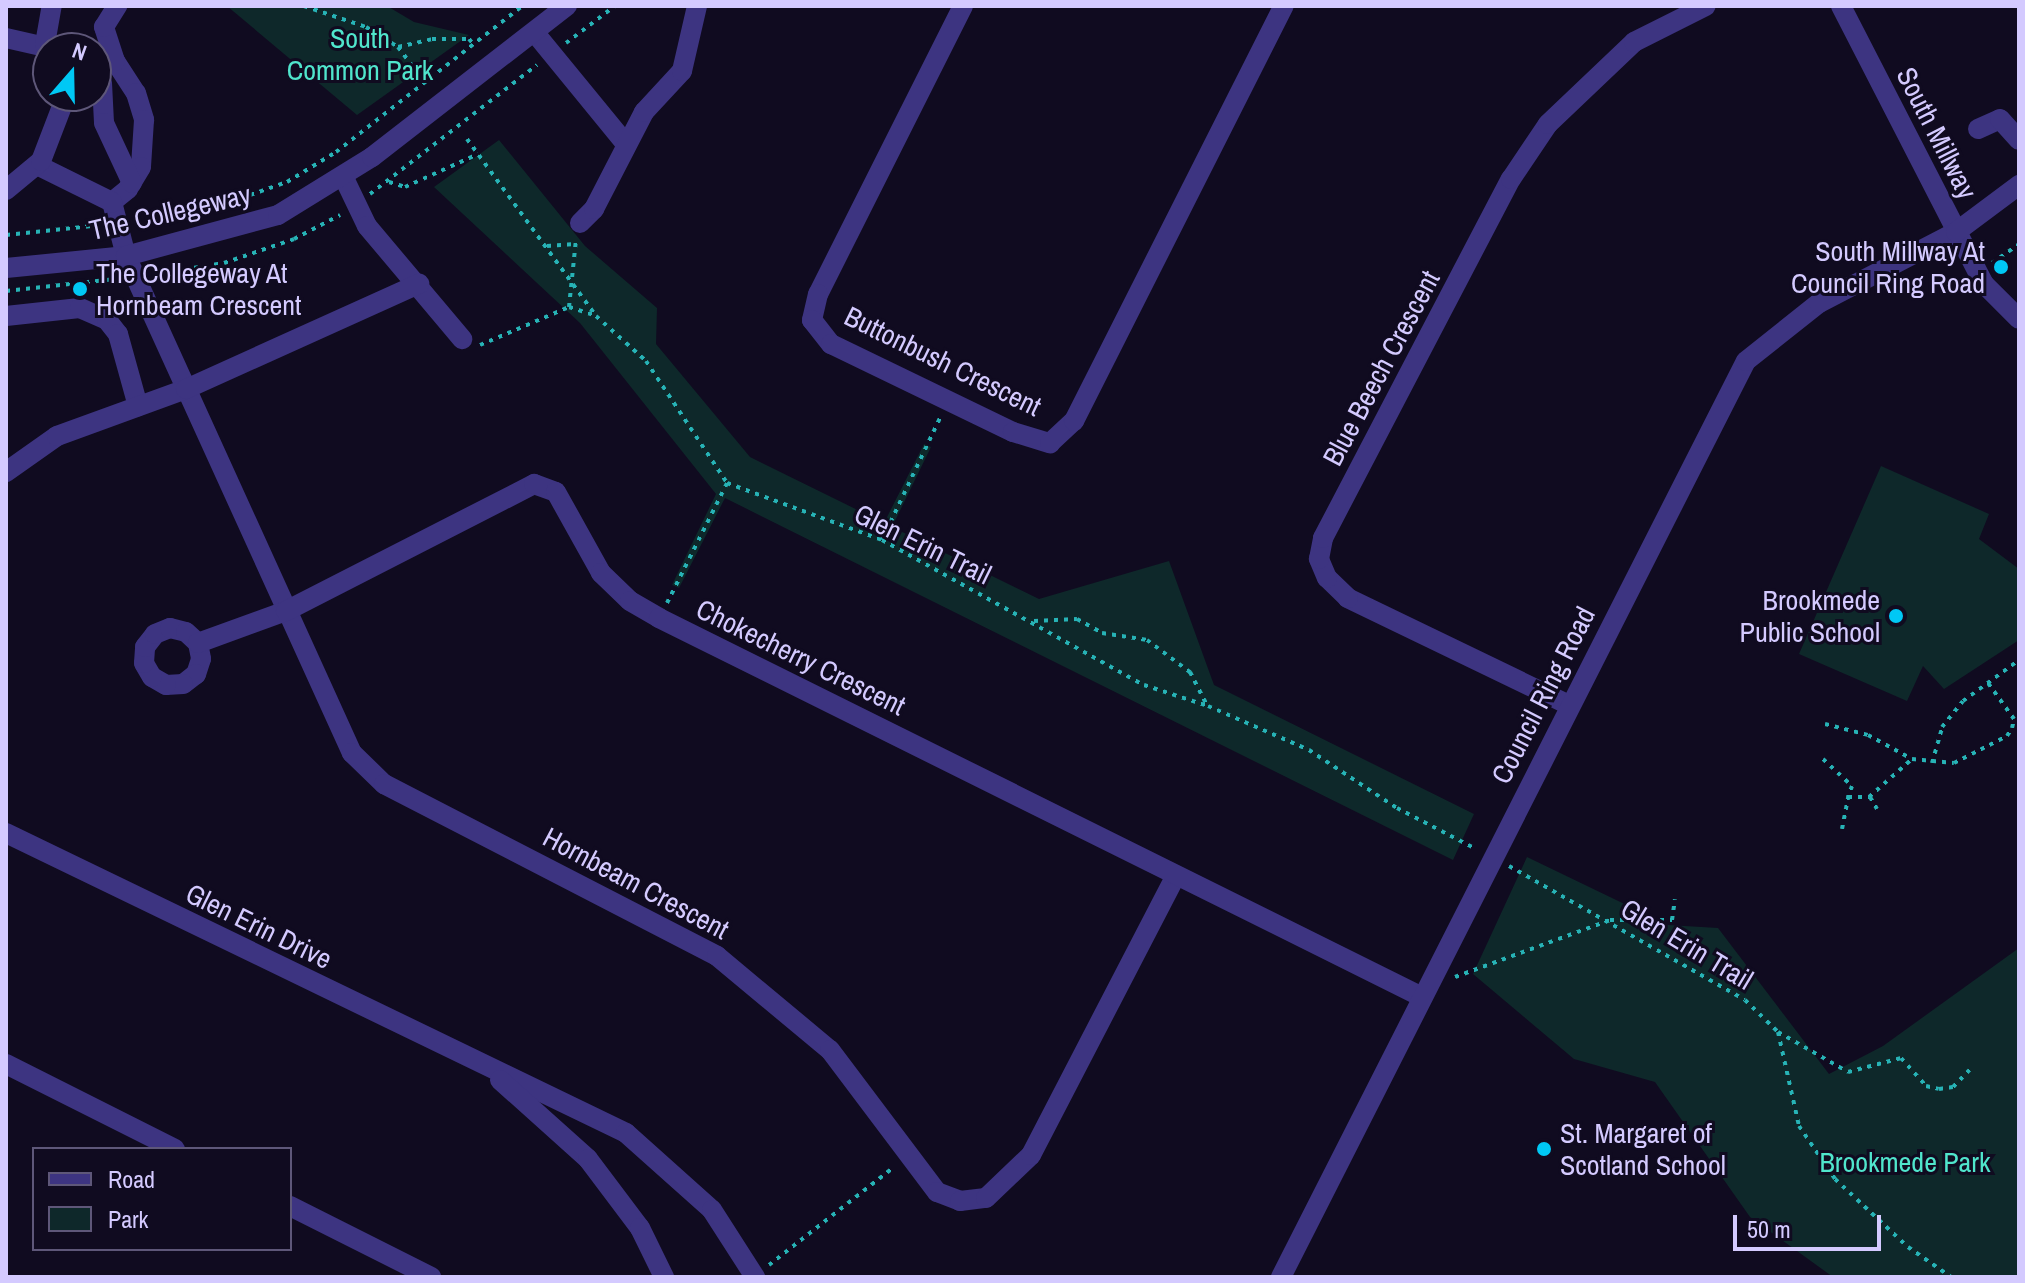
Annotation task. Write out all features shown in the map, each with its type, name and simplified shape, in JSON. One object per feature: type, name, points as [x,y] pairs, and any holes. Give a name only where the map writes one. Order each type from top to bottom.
[{"type":"street","points":[[49,32],[52,6]]},
{"type":"street","points":[[104,32],[104,27],[117,6]]},
{"type":"street","points":[[580,223],[594,209],[625,143],[644,112],[682,71],[697,6]]},
{"type":"street","name":"Buttonbush Crescent","points":[[963,6],[818,294],[812,320],[831,344],[948,401],[1050,443],[1074,421],[1284,6]]},
{"type":"street","name":"Blue Beech Crescent","points":[[1569,705],[1348,598],[1327,578],[1319,559],[1323,538],[1511,179],[1548,124],[1634,42],[1706,6]]},
{"type":"street","name":"South Millway","points":[[1841,6],[1978,273],[2019,319]]},
{"type":"street","name":"The Collegeway","points":[[6,268],[126,256],[278,215],[344,178],[535,33],[555,10]]},
{"type":"street","points":[[535,33],[625,143]]},
{"type":"street","points":[[6,38],[32,43]]},
{"type":"street","points":[[37,165],[112,202],[132,183],[141,167],[144,120],[136,93],[112,67]]},
{"type":"street","points":[[6,190],[37,165],[62,112]]},
{"type":"street","points":[[103,112],[104,123],[132,183]]},
{"type":"street","points":[[1978,129],[2000,119],[2019,140]]},
{"type":"street","points":[[344,178],[367,226],[419,284],[462,339]]},
{"type":"street","name":"Council Ring Road","points":[[1281,1277],[1746,361],[1819,303],[1956,232],[2019,185]]},
{"type":"street","name":"Hornbeam Crescent","points":[[112,202],[126,256],[352,753],[384,784],[717,956],[830,1050],[912,1153],[937,1192],[960,1201],[986,1198],[1031,1155],[1176,875]]},
{"type":"street","points":[[6,472],[57,436],[186,389],[419,284]]},
{"type":"street","points":[[6,316],[80,308],[107,320],[118,334],[138,406]]},
{"type":"street","name":"Chokecherry Crescent","points":[[198,643],[286,611],[534,484],[556,492],[601,573],[630,601],[659,618],[1422,997]]},
{"type":"street","name":"Glen Erin Drive","points":[[6,833],[488,1070],[581,1107],[626,1133],[712,1210],[755,1277]]},
{"type":"street","points":[[6,1064],[171,1147]]},
{"type":"street","name":"Glen Erin Drive","points":[[488,1070],[588,1159],[640,1228],[664,1277]]},
{"type":"street","points":[[292,1207],[431,1277]]},
{"type":"path","points":[[304,6],[366,27],[398,47],[419,75]]},
{"type":"path","points":[[6,235],[116,224],[222,205],[287,182],[474,45],[522,6]]},
{"type":"path","points":[[398,47],[432,39],[469,39],[474,45]]},
{"type":"path","points":[[467,139],[596,316],[646,361],[727,483],[659,618]]},
{"type":"path","points":[[389,182],[405,187],[478,154]]},
{"type":"path","points":[[547,246],[575,244],[569,277],[569,307]]},
{"type":"path","points":[[1978,273],[2019,244]]},
{"type":"path","points":[[462,339],[484,347],[569,307],[596,316]]},
{"type":"path","points":[[882,540],[948,401]]},
{"type":"path","points":[[2019,470],[2019,486]]},
{"type":"path","name":"Glen Erin Trail","points":[[727,483],[882,540],[1144,685],[1208,706],[1309,750],[1397,808],[1480,851]]},
{"type":"path","points":[[1032,621],[1077,619],[1102,633],[1147,640],[1190,672],[1208,706]]},
{"type":"path","points":[[1932,763],[1942,727],[1963,701],[2019,660]]},
{"type":"path","points":[[1825,724],[1868,735],[1912,759],[1954,763],[2007,736],[2014,719],[1988,683]]},
{"type":"path","points":[[1823,759],[1852,786],[1842,829]]},
{"type":"path","points":[[1848,797],[1869,797],[1912,759]]},
{"type":"path","points":[[1869,797],[1877,809]]},
{"type":"path","name":"Glen Erin Trail","points":[[1506,864],[1610,920],[1745,1000],[1778,1032],[1848,1072],[1901,1058],[1926,1086],[1939,1089],[1953,1087],[1972,1067]]},
{"type":"path","points":[[1422,997],[1455,977],[1610,920],[1672,920],[1675,899]]},
{"type":"path","points":[[1778,1032],[1799,1126],[1835,1179],[1908,1247],[1951,1277]]},
{"type":"path","points":[[755,1277],[912,1153]]},
{"type":"green space","name":"South Common Park","points":[[227,6],[387,6],[414,22],[469,35],[357,115]]},
{"type":"green space","points":[[499,140],[585,246],[657,308],[656,344],[750,457],[884,523],[924,444],[931,447],[892,527],[1039,599],[1169,561],[1214,685],[1474,814],[1453,860],[725,498],[679,588],[672,585],[716,494],[580,323],[434,187]]},
{"type":"green space","points":[[1881,466],[1989,514],[1979,539],[2019,569],[2019,640],[1944,689],[1923,666],[1907,701],[1799,654]]},
{"type":"green space","name":"Brookmede Park","points":[[1527,857],[1668,925],[1718,928],[1829,1074],[1883,1046],[2019,948],[2019,1277],[1833,1277],[1750,1217],[1655,1082],[1574,1059],[1473,974]]},
{"type":"place","name":"South Millway At Council Ring Road","points":[[2001,267]]},
{"type":"place","name":"The Collegeway At Hornbeam Crescent","points":[[80,289]]},
{"type":"place","name":"Brookmede Public School","points":[[1896,616]]},
{"type":"place","name":"St. Margaret of Scotland School","points":[[1544,1149]]}]
